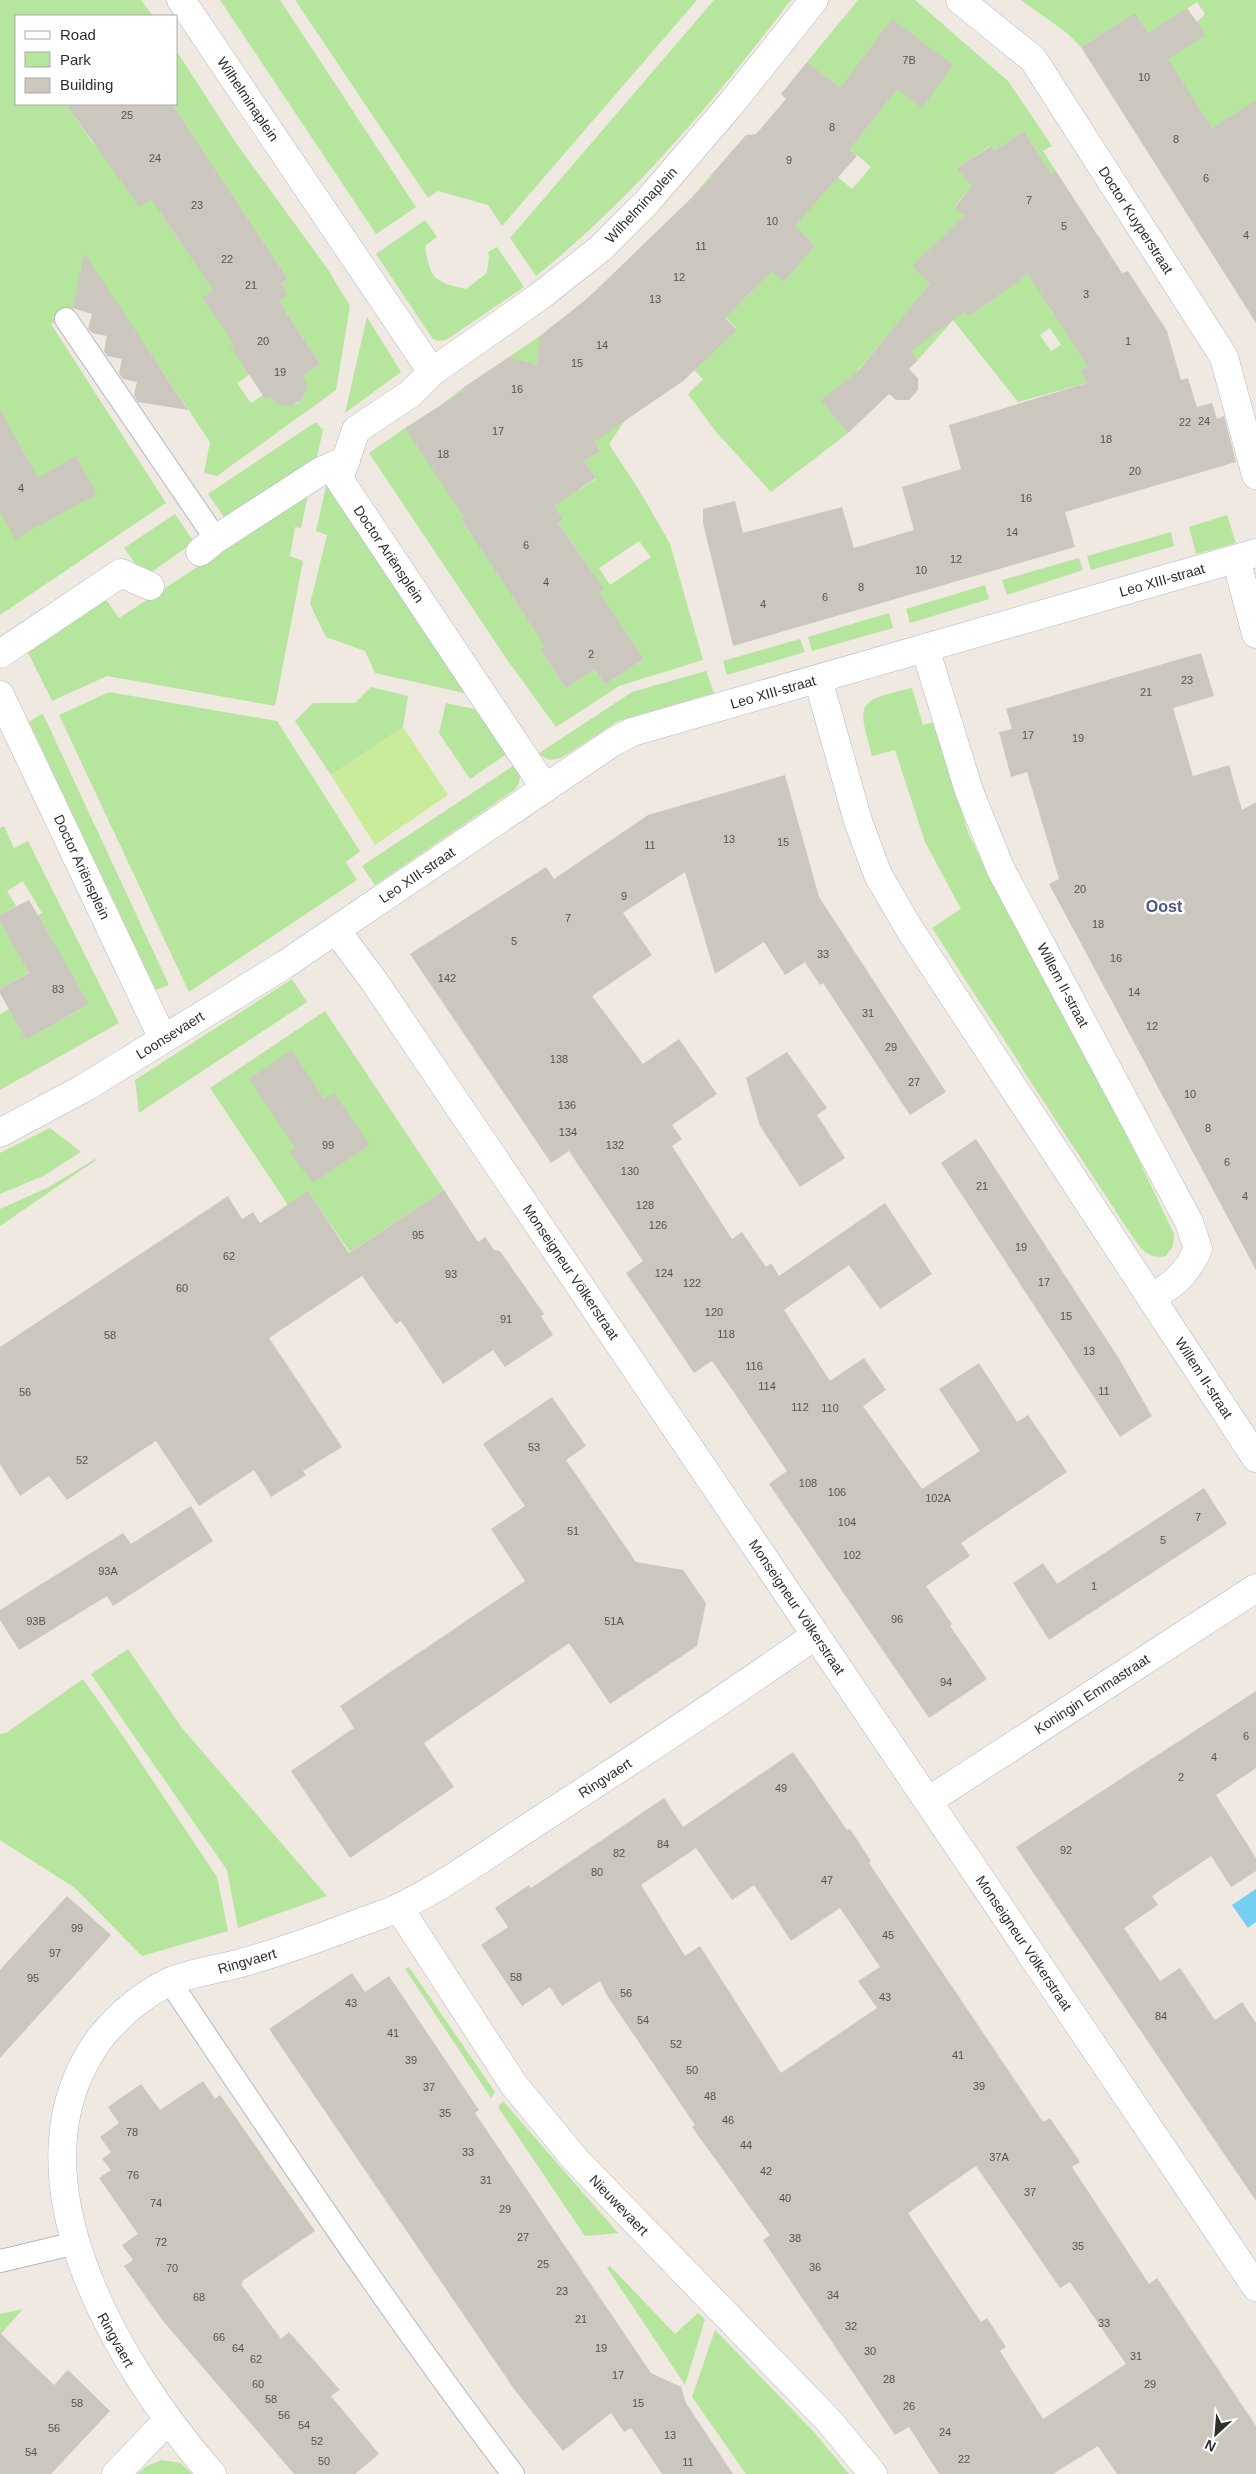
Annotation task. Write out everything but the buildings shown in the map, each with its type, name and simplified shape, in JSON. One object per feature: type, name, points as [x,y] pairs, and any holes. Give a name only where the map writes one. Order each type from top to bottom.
[{"type":"street","name":"Wilhelminaplein","points":[[181,0],[432,372]]},
{"type":"street","name":"Wilhelminaplein","points":[[346,460],[356,430],[410,394],[432,372],[540,296],[601,248],[646,203],[730,105],[814,0]]},
{"type":"street","name":"Doctor Kuyperstraat","points":[[960,0],[1033,59],[1224,357],[1256,475]]},
{"type":"street","points":[[208,546],[321,471],[346,460]]},
{"type":"street","name":"Doctor Ariënsplein","points":[[346,460],[339,479],[545,788]]},
{"type":"street","points":[[1246,556],[1256,634]]},
{"type":"street","name":"Leo XIII-straat","points":[[336,930],[613,742],[632,732],[1246,556]]},
{"type":"street","points":[[0,654],[120,573],[150,586]]},
{"type":"street","name":"Willem II-straat","points":[[925,648],[969,790],[1001,870],[1189,1222],[1198,1249],[1190,1267],[1175,1282],[1152,1298]]},
{"type":"street","name":"Willem II-straat","points":[[818,679],[858,821],[878,875],[910,930],[1256,1458]]},
{"type":"street","name":"Doctor Ariënsplein","points":[[0,695],[163,1039]]},
{"type":"street","name":"Loonsevaert","points":[[0,1134],[84,1088],[284,965],[336,930]]},
{"type":"street","name":"Monseigneur Völkerstraat","points":[[336,930],[379,989],[1256,2287]]},
{"type":"street","name":"Koningin Emmastraat","points":[[928,1801],[1256,1588]]},
{"type":"street","name":"Ringvaert","points":[[212,2474],[168,2420],[116,2347],[88,2288],[72,2244],[56,2165],[62,2108],[71,2082],[85,2056],[108,2028],[138,2000],[170,1982],[302,1945],[399,1908],[457,1874],[594,1786],[816,1635]]},
{"type":"street","name":"Nieuwevaert","points":[[399,1908],[514,2085],[575,2160],[829,2421],[873,2474]]},
{"type":"street","points":[[116,2474],[168,2420]]},
{"type":"lane","points":[[66,319],[208,546]]},
{"type":"lane","points":[[170,1982],[331,2221],[512,2474]]},
{"type":"lane","points":[[0,2261],[72,2244]]},
{"type":"green space","points":[[0,0],[141,0],[152,15],[15,15],[15,105],[92,105],[75,117],[94,145],[109,135],[180,242],[216,288],[202,297],[238,342],[231,346],[250,374],[237,383],[251,403],[263,395],[266,399],[270,397],[285,405],[298,403],[302,399],[304,392],[304,375],[320,364],[285,310],[273,304],[288,294],[281,283],[288,279],[173,105],[178,105],[178,53],[236,143],[327,268],[350,306],[336,390],[217,476],[204,473],[210,442],[84,254],[73,310],[51,324],[166,503],[0,615]]},
{"type":"green space","points":[[220,0],[280,0],[416,207],[376,234]]},
{"type":"green space","points":[[295,0],[697,0],[502,226],[488,205],[438,191],[428,198]]},
{"type":"green space","points":[[714,0],[791,0],[733,74],[672,146],[606,214],[536,276],[510,238]]},
{"type":"green space","points":[[858,0],[915,0],[1008,81],[1052,146],[1043,151],[1056,171],[1040,181],[1029,166],[990,191],[1030,252],[1049,240],[1061,259],[1098,235],[1115,264],[1049,307],[1055,316],[1061,312],[1075,335],[1082,331],[1103,361],[1080,370],[1087,383],[1018,402],[953,320],[918,360],[893,329],[857,371],[877,387],[855,407],[837,388],[822,400],[848,433],[771,492],[717,433],[688,394],[703,379],[671,347],[657,361],[677,383],[654,400],[645,386],[617,405],[626,419],[609,444],[641,493],[670,544],[703,660],[619,686],[556,727],[508,661],[369,453],[405,428],[444,485],[481,461],[469,444],[465,445],[453,426],[455,424],[440,406],[464,387],[463,391],[475,409],[473,411],[490,437],[475,447],[501,485],[522,471],[511,455],[521,447],[505,423],[529,406],[546,432],[559,422],[527,375],[524,376],[512,358],[509,357],[540,336],[540,340],[553,357],[551,359],[587,404],[599,395],[598,393],[637,364],[602,319],[600,321],[586,303],[583,302],[612,276],[646,312],[638,320],[657,341],[679,320],[685,325],[698,313],[723,343],[737,329],[704,296],[714,286],[696,268],[701,263],[740,303],[753,290],[727,264],[739,252],[688,202],[711,175],[762,224],[748,240],[782,281],[815,246],[782,215],[792,204],[770,184],[781,172],[816,202],[838,177],[852,189],[871,167],[850,149],[878,113],[850,91],[847,94],[807,62]],"holes":[[[1024,131],[1038,153],[978,192],[956,169],[990,146],[994,151]],[[970,188],[995,209],[978,229],[954,207]],[[966,250],[979,266],[992,258],[1005,276],[993,285],[1000,294],[968,317],[964,312],[952,320],[932,293]],[[1050,328],[1061,345],[1051,351],[1040,335]],[[550,435],[564,455],[593,441],[600,451],[584,461],[596,479],[562,500],[549,496],[544,488],[559,477],[536,445]],[[504,490],[516,506],[471,535],[461,519]],[[551,502],[563,519],[558,523],[584,560],[576,567],[586,582],[528,620],[481,548]],[[639,541],[651,557],[610,585],[599,568]],[[589,607],[609,637],[623,628],[644,659],[605,685],[595,669],[566,688],[540,649],[558,637],[554,630]]]},
{"type":"green space","points":[[1021,0],[1256,0],[1256,110],[1212,128],[1196,104],[1135,131],[1124,115],[1161,91],[1149,71],[1205,14],[1197,2],[1148,33],[1135,13],[1081,47],[1067,33]]},
{"type":"green space","points":[[425,220],[437,237],[425,246],[429,266],[435,277],[440,281],[466,289],[487,273],[488,252],[497,247],[524,287],[446,340],[438,341],[432,338],[376,254]]},
{"type":"green space","points":[[367,317],[401,372],[345,413]]},
{"type":"green space","points":[[316,422],[323,430],[317,457],[224,517],[208,494]]},
{"type":"green space","points":[[327,482],[468,694],[375,673],[365,651],[326,637],[310,604],[327,535],[316,531]]},
{"type":"green space","points":[[308,495],[301,528],[295,527],[290,556],[303,561],[275,706],[107,676],[52,701],[27,651],[105,598],[119,618]]},
{"type":"green space","points":[[175,514],[194,542],[145,577],[124,548]]},
{"type":"green space","points":[[1227,515],[1236,543],[1196,554],[1189,527]]},
{"type":"green space","points":[[1171,532],[1174,546],[1091,570],[1087,556]]},
{"type":"green space","points":[[1079,558],[1083,570],[1007,595],[1002,580]]},
{"type":"green space","points":[[985,585],[989,599],[910,623],[906,609]]},
{"type":"green space","points":[[889,613],[893,628],[812,651],[808,637]]},
{"type":"green space","points":[[800,639],[805,652],[727,675],[723,661]]},
{"type":"green space","points":[[706,671],[714,693],[618,721],[561,758],[550,760],[538,754],[632,692]]},
{"type":"green space","points":[[371,687],[408,696],[403,727],[331,775],[295,721],[313,703],[355,703]]},
{"type":"green space","points":[[912,688],[923,725],[934,722],[968,832],[983,864],[1115,1110],[1174,1234],[1173,1246],[1166,1256],[1160,1257],[1147,1254],[1134,1239],[1021,1067],[1027,1062],[1021,1066],[932,928],[961,909],[925,842],[895,750],[872,756],[863,714],[865,707],[871,701],[894,692]]},
{"type":"green space","points":[[109,692],[277,721],[360,851],[346,862],[357,880],[189,992],[59,715]]},
{"type":"green space","points":[[446,703],[479,710],[508,753],[470,779],[439,733]]},
{"type":"green space","points":[[42,714],[169,985],[156,990],[29,722]]},
{"type":"green space","points":[[403,727],[448,795],[375,845],[331,775]]},
{"type":"green space","points":[[516,764],[520,778],[514,790],[375,885],[362,866]]},
{"type":"green space","points":[[4,826],[14,848],[28,841],[119,1023],[0,1090],[0,1014],[9,1009],[26,1040],[89,1004],[60,955],[0,989],[0,921],[7,933],[42,913],[23,881],[7,891],[16,906],[0,915],[0,828]]},
{"type":"green space","points":[[292,979],[307,1002],[139,1113],[135,1080]]},
{"type":"green space","points":[[325,1011],[444,1190],[350,1252],[315,1202],[288,1205],[210,1088]]},
{"type":"green space","points":[[50,1128],[81,1152],[43,1176],[0,1194],[0,1153]]},
{"type":"green space","points":[[95,1159],[0,1226],[0,1209],[49,1187]]},
{"type":"green space","points":[[128,1649],[182,1728],[327,1896],[238,1928],[227,1870],[91,1674]]},
{"type":"green space","points":[[83,1679],[217,1877],[228,1931],[142,1956],[75,1888],[0,1840],[0,1734],[6,1733]]},
{"type":"green space","points":[[409,1967],[495,2092],[491,2098],[405,1969]]},
{"type":"green space","points":[[503,2101],[618,2233],[585,2236],[498,2107]]},
{"type":"green space","points":[[610,2266],[675,2334],[698,2313],[705,2319],[685,2385],[607,2268]]},
{"type":"green space","points":[[23,2309],[0,2335],[0,2314]]},
{"type":"green space","points":[[715,2330],[812,2430],[849,2474],[746,2474],[692,2397]]},
{"type":"green space","points":[[161,2460],[181,2463],[192,2474],[137,2474],[147,2466]]},
{"type":"water","points":[[1256,1889],[1256,1922],[1248,1928],[1232,1905]]},
{"type":"district","name":"Oost","points":[[1164,906]]}]
